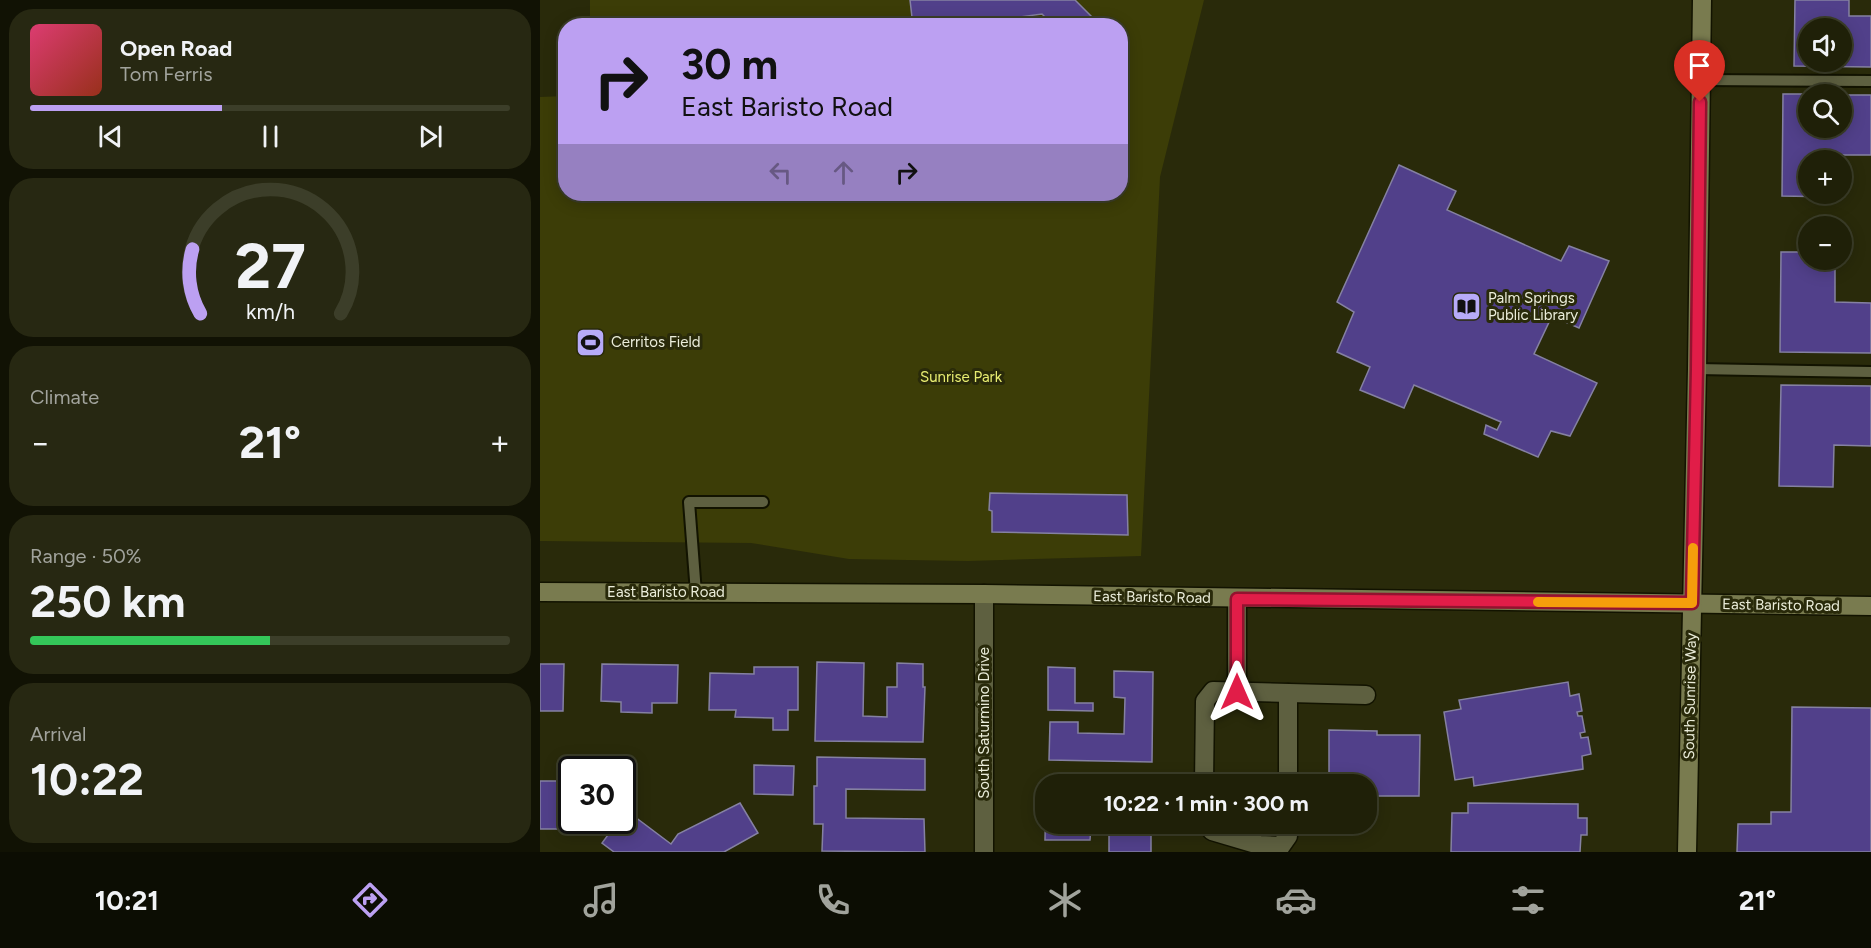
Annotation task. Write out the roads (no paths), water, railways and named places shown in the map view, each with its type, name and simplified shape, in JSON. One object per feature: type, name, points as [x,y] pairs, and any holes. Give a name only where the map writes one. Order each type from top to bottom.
[{"type":"street","name":"South Sunrise Way","points":[[1688,852],[1702,0]]},
{"type":"street","name":"East Baristo Road","points":[[540,592],[984,594],[1871,606]]},
{"type":"street","name":"South Saturmino Drive","points":[[984,594],[984,852]]},
{"type":"street","points":[[1237,599],[1237,692]]},
{"type":"street","points":[[1204,774],[1205,701],[1213,692],[1366,695]]},
{"type":"street","points":[[1288,693],[1288,774]]},
{"type":"street","points":[[1221,834],[1258,845],[1281,846],[1288,834]]},
{"type":"lane","points":[[1701,80],[1871,81]]},
{"type":"lane","points":[[1697,369],[1871,372]]},
{"type":"lane","points":[[696,592],[689,502],[763,502]]},
{"type":"place","name":"Palm Springs Public Library","points":[[1467,307]]},
{"type":"place","name":"Cerritos Field","points":[[590,342]]},
{"type":"park label","name":"Sunrise Park","points":[[961,377]]}]
